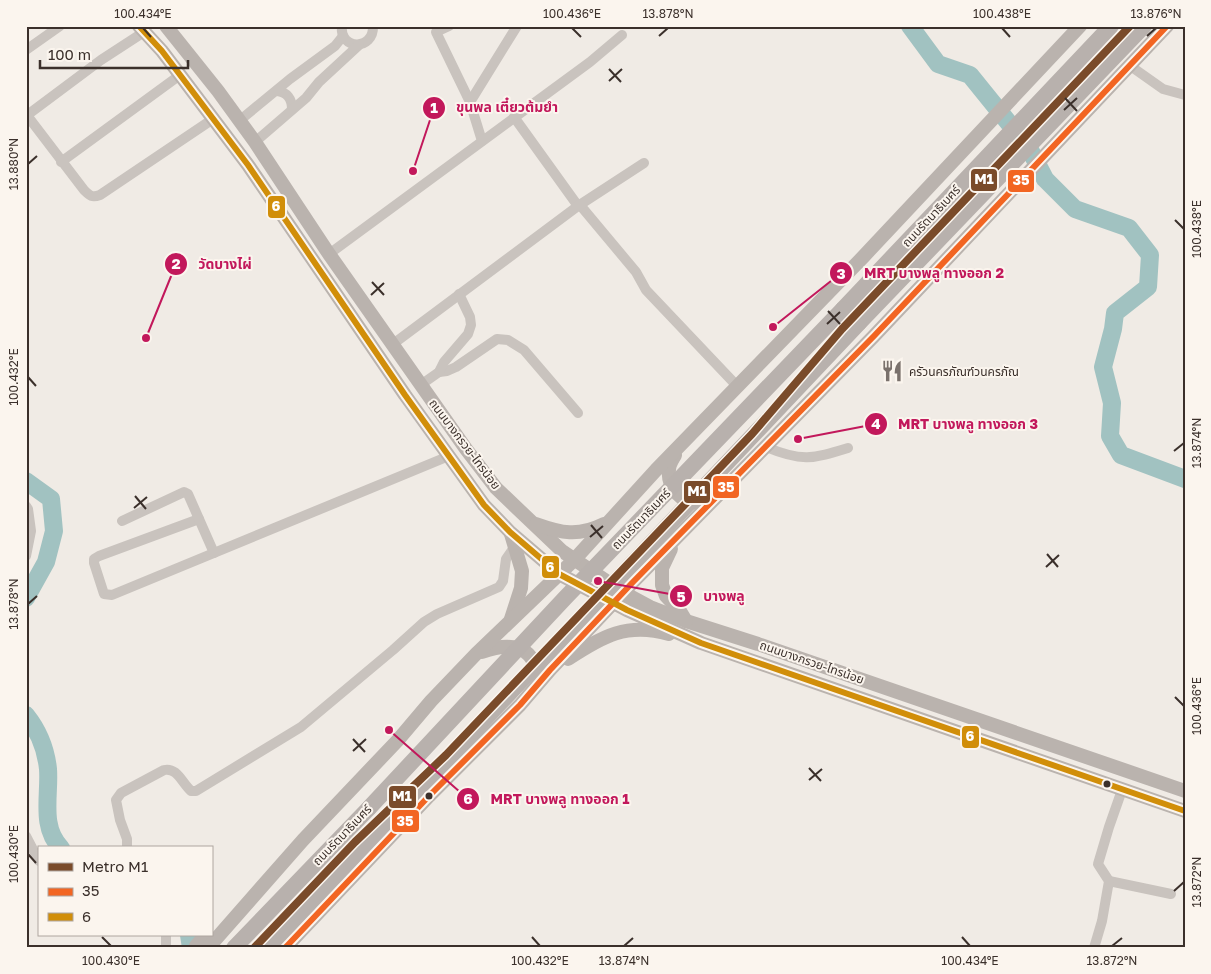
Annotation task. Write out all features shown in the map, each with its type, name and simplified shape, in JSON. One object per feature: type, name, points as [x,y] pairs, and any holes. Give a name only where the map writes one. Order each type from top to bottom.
[{"type":"main road","name":"ถนนบางกรวย-ไทรน้อย","points":[[166,26],[255,142],[329,254],[496,488],[562,551],[619,598],[701,643],[1185,811]]},
{"type":"main road","name":"ถนนรัตนาธิเบศร์","points":[[205,944],[398,740],[431,701],[476,654],[574,560],[1080,26]]},
{"type":"main road","name":"ถนนรัตนาธิเบศร์","points":[[234,948],[1111,26]]},
{"type":"main road","name":"ถนนรัตนาธิเบศร์","points":[[270,948],[859,323],[1144,26]]},
{"type":"main road","points":[[286,948],[429,796],[528,696],[550,670],[766,447],[1167,26]]},
{"type":"main road","name":"ถนนบางกรวย-ไทรน้อย","points":[[142,29],[180,75],[248,165],[328,284],[484,504],[521,546],[559,574],[619,598],[1185,791]]},
{"type":"main road","points":[[682,445],[675,454],[669,468],[669,479],[678,495],[684,500],[697,503],[706,501],[723,490]]},
{"type":"main road","points":[[686,621],[680,611],[666,596],[662,585],[662,568],[668,552],[695,519]]},
{"type":"main road","points":[[510,622],[522,588],[521,546],[537,527],[572,533],[584,532],[610,520]]},
{"type":"main road","points":[[550,670],[598,639],[619,632],[657,631],[701,643]]},
{"type":"main road","points":[[476,654],[507,645],[518,648],[530,657],[534,662],[537,675],[535,686],[528,696]]},
{"type":"main road","points":[[1122,790],[1129,771]]},
{"type":"main road","points":[[212,928],[309,824],[320,822]]},
{"type":"main road","points":[[296,948],[366,876],[364,865]]},
{"type":"street","points":[[26,50],[60,26]]},
{"type":"street","points":[[239,121],[335,46],[342,31],[353,44],[359,44],[365,43],[370,39],[373,33],[373,26]]},
{"type":"street","points":[[450,26],[436,32],[470,102],[482,141]]},
{"type":"street","points":[[470,102],[517,26]]},
{"type":"street","points":[[142,29],[27,115],[84,190],[90,196],[100,195],[213,119]]},
{"type":"street","points":[[329,254],[590,62],[622,35]]},
{"type":"street","points":[[255,142],[359,44]]},
{"type":"street","points":[[1129,65],[1163,89],[1185,95]]},
{"type":"street","points":[[62,162],[180,75]]},
{"type":"street","points":[[277,91],[289,96],[292,109]]},
{"type":"street","points":[[514,117],[579,205],[636,272],[646,290],[738,386]]},
{"type":"street","points":[[394,344],[579,205],[644,163]]},
{"type":"street","points":[[439,372],[444,362],[468,334],[471,325],[470,317],[459,294]]},
{"type":"street","points":[[422,384],[439,372],[456,367],[497,339],[508,340],[524,350],[578,413]]},
{"type":"street","points":[[766,447],[784,455],[802,457],[817,457],[848,448]]},
{"type":"street","points":[[199,519],[94,559],[104,594],[114,595],[449,456]]},
{"type":"street","points":[[122,521],[184,492],[188,494],[214,553]]},
{"type":"street","points":[[26,506],[31,531],[26,556]]},
{"type":"street","points":[[127,846],[127,839],[116,807],[116,800],[121,794],[170,768],[174,770],[191,791],[196,790],[301,727],[424,622],[437,614],[499,587],[503,582],[506,559],[521,546]]},
{"type":"street","points":[[1094,948],[1102,921],[1109,881],[1098,864],[1122,790]]},
{"type":"street","points":[[26,836],[38,859]]},
{"type":"street","points":[[1109,881],[1171,894]]},
{"type":"waterway","points":[[910,26],[938,64],[970,75],[1029,148],[1045,179],[1075,209],[1129,228],[1150,255],[1148,287],[1115,313],[1113,329],[1103,367],[1112,403],[1110,436],[1121,455],[1185,479]]},
{"type":"waterway","points":[[26,481],[51,499],[54,531],[46,562],[26,598]]},
{"type":"waterway","points":[[26,715],[41,740],[45,755],[48,769],[48,821],[54,840],[59,846]]},
{"type":"waterway","points":[[189,936],[191,948]]},
{"type":"metro line","name":"M1","points":[[254,948],[355,842],[446,755],[752,434],[842,329],[1130,26]]},
{"type":"transit line","name":"6","points":[[139,26],[162,51],[248,165],[405,395],[484,505],[510,532],[559,574],[627,610],[701,643],[1185,811]]},
{"type":"transit line","name":"35","points":[[285,948],[429,796],[520,705],[550,670],[633,582],[874,336],[1167,26]]},
{"type":"place","name":"ขุนพล เตี๋ยวต้มยำ","points":[[413,171]]},
{"type":"place","name":"MRT บางพลู ทางออก 2","points":[[773,327]]},
{"type":"place","name":"วัดบางไผ่","points":[[146,338]]},
{"type":"place","name":"ครัวนครภัณฑ์วนครภัณ","points":[[892,371]]},
{"type":"place","name":"MRT บางพลู ทางออก 3","points":[[798,439]]},
{"type":"place","name":"บางพลู","points":[[598,581]]},
{"type":"place","name":"MRT บางพลู ทางออก 1","points":[[389,730]]}]
